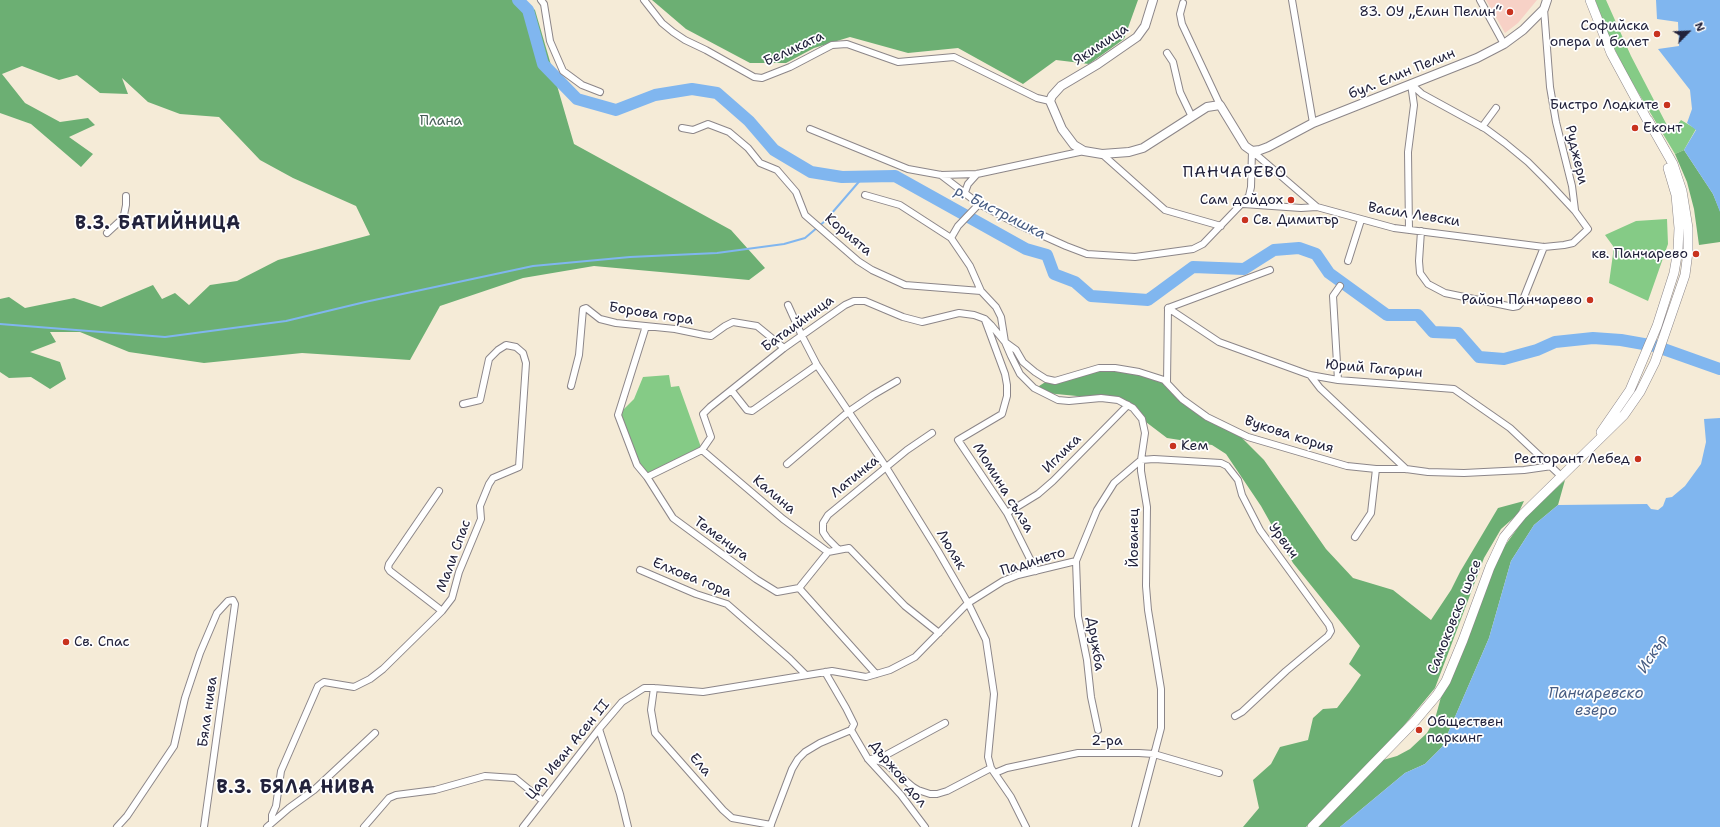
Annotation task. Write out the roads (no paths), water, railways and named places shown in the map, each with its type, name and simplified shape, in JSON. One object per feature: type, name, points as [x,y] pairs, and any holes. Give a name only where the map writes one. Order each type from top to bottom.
[{"type":"main road","name":"Самоковско шосе","points":[[1312,827],[1410,726],[1436,695],[1449,674],[1490,568],[1504,537],[1523,514],[1624,415],[1640,392],[1655,362],[1667,329],[1685,275],[1688,228],[1682,191],[1674,164],[1611,53],[1590,0]]},
{"type":"main road","name":"Самоковско шосе","points":[[1588,451],[1630,390],[1657,326],[1674,273],[1678,250],[1679,228],[1676,195],[1668,166],[1648,120]]},
{"type":"street","points":[[541,0],[544,4],[550,41],[563,71],[582,84],[600,92]]},
{"type":"street","name":"Беликата","points":[[644,0],[662,23],[673,32],[754,77],[762,78],[790,67],[832,45],[847,44],[898,62],[954,57],[1037,98],[1050,101]]},
{"type":"street","name":"Якимица","points":[[1050,101],[1052,96],[1061,86],[1137,38],[1145,26],[1153,0]]},
{"type":"street","points":[[1292,0],[1313,123]]},
{"type":"street","points":[[1480,0],[1504,44]]},
{"type":"street","name":"бул. Елин Пелин","points":[[1252,151],[1268,147],[1313,123],[1477,58],[1504,44],[1523,30],[1544,9],[1547,0]]},
{"type":"street","name":"Васил Левски","points":[[1183,3],[1180,14],[1182,24],[1220,105],[1245,146],[1317,207],[1361,220],[1409,230],[1544,247],[1573,243],[1588,229],[1574,211]]},
{"type":"street","name":"Руджери","points":[[1544,9],[1550,87],[1556,122],[1572,186],[1574,211]]},
{"type":"street","points":[[1167,53],[1173,62],[1180,92],[1192,117]]},
{"type":"street","points":[[1411,84],[1422,94],[1482,126],[1505,142],[1528,162],[1574,211]]},
{"type":"street","points":[[1409,230],[1408,152],[1414,105],[1411,84]]},
{"type":"street","points":[[1050,101],[1062,129],[1074,145],[1084,151],[1102,154],[1129,152],[1143,148],[1207,107],[1220,105]]},
{"type":"street","points":[[1482,126],[1496,108]]},
{"type":"street","name":"Корията","points":[[682,128],[693,130],[708,124],[729,132],[748,148],[760,163],[777,170],[796,192],[805,215],[858,261],[872,270],[906,285],[981,291]]},
{"type":"street","points":[[810,129],[908,169],[941,175],[977,174],[1084,151]]},
{"type":"street","points":[[941,175],[979,204],[1017,224],[1066,246],[1087,254],[1135,257],[1193,249],[1203,244],[1243,204],[1249,196],[1251,187],[1252,151]]},
{"type":"street","points":[[1102,154],[1165,210],[1221,226]]},
{"type":"street","points":[[965,192],[968,184],[977,174]]},
{"type":"street","points":[[865,195],[900,205],[951,238],[970,266],[981,291],[996,307],[1001,317],[1006,342]]},
{"type":"street","points":[[107,232],[120,221],[124,215],[126,196]]},
{"type":"street","points":[[951,238],[958,226],[979,204]]},
{"type":"street","points":[[1243,204],[1301,208],[1317,207]]},
{"type":"street","points":[[1348,261],[1361,220]]},
{"type":"street","points":[[1421,231],[1420,273],[1428,284],[1445,293],[1513,306],[1518,306],[1522,302],[1544,247]]},
{"type":"street","points":[[1167,383],[1168,308],[1270,270]]},
{"type":"street","points":[[1338,380],[1333,296],[1340,286]]},
{"type":"street","name":"Батаийница","points":[[702,450],[711,437],[703,414],[784,348],[845,305],[854,301],[865,301],[898,315],[922,322],[959,313],[974,315],[985,319]]},
{"type":"street","name":"Люляк","points":[[788,305],[817,365],[886,468],[968,603],[986,640],[994,694],[988,757],[993,771],[1011,797],[1026,827]]},
{"type":"street","name":"Борова гора","points":[[571,386],[579,355],[584,309],[586,308],[600,319],[616,323],[711,336],[733,322],[757,326],[784,348]]},
{"type":"street","name":"Юрий Гагарин","points":[[1168,308],[1219,342],[1310,375],[1338,380],[1454,389],[1510,428],[1562,476]]},
{"type":"street","points":[[985,319],[1006,342]]},
{"type":"street","name":"Момина сълза","points":[[985,319],[1005,374],[1007,396],[1002,414],[958,440],[1007,513],[1036,571]]},
{"type":"street","name":"Теменуга","points":[[646,326],[618,415],[637,465],[647,477],[673,518],[756,579],[777,592],[799,588]]},
{"type":"street","name":"Вукова кория","points":[[1006,342],[1016,350],[1023,362],[1046,379],[1055,381],[1099,368],[1116,368],[1139,372],[1164,380],[1182,399],[1207,417],[1248,437],[1348,466],[1376,469],[1406,468],[1428,472],[1464,473],[1524,470],[1552,466]]},
{"type":"street","name":"Йованец","points":[[1006,342],[1020,374],[1034,388],[1058,400],[1069,401],[1101,398],[1118,400],[1133,408],[1142,419],[1145,433],[1141,471],[1147,507],[1146,586],[1148,610],[1161,689],[1161,728],[1135,827]]},
{"type":"street","name":"Мали Спас","points":[[269,824],[276,806],[281,771],[318,686],[324,682],[354,687],[370,679],[383,669],[442,611],[452,598],[480,519],[480,506],[489,484],[493,478],[519,466],[526,363],[524,353],[516,347],[506,345],[498,350],[489,359],[480,400],[463,404]]},
{"type":"street","points":[[732,391],[747,410],[752,411],[817,365]]},
{"type":"street","points":[[1310,375],[1320,388],[1406,468]]},
{"type":"street","points":[[787,464],[848,412],[897,381]]},
{"type":"street","name":"Иглика","points":[[1007,513],[1038,494],[1054,481],[1128,405]]},
{"type":"street","name":"Латинка","points":[[838,550],[823,532],[823,523],[828,515],[907,450],[932,434]]},
{"type":"street","points":[[647,477],[702,450]]},
{"type":"street","name":"Калина","points":[[702,450],[783,519],[828,552]]},
{"type":"street","name":"Урвич","points":[[1141,460],[1154,459],[1221,463],[1227,466],[1238,480],[1242,495],[1260,530],[1329,625],[1331,631],[1328,636],[1286,671],[1242,712],[1234,716]]},
{"type":"street","name":"Падинето","points":[[825,672],[832,671],[866,677],[890,670],[915,657],[968,603],[1002,581],[1076,561],[1097,510],[1114,482],[1141,460]]},
{"type":"street","points":[[1355,537],[1372,514],[1376,469]]},
{"type":"street","points":[[440,491],[389,564],[388,568],[442,611]]},
{"type":"street","points":[[876,674],[799,588],[828,552],[849,548],[905,606],[939,633]]},
{"type":"street","name":"Дружба","points":[[1076,561],[1078,616],[1087,660],[1091,697],[1098,730]]},
{"type":"street","name":"Елхова гора","points":[[640,570],[696,594],[727,604],[790,659],[806,675]]},
{"type":"street","name":"Бяла нива","points":[[117,827],[127,816],[174,746],[185,698],[203,646],[217,612],[228,601],[233,600],[235,604],[204,827]]},
{"type":"street","name":"Цар Иван Асен II","points":[[523,827],[599,729],[622,702],[644,688],[703,692],[825,672]]},
{"type":"street","name":"Държов дол","points":[[825,672],[854,724],[851,730],[868,759],[901,795],[925,827]]},
{"type":"street","name":"Ела","points":[[654,688],[651,710],[655,733],[723,810],[732,818],[770,826]]},
{"type":"street","points":[[868,759],[886,755],[945,723]]},
{"type":"street","points":[[599,729],[620,794],[628,827]]},
{"type":"street","points":[[770,826],[792,769],[798,759],[805,752],[820,743],[851,730]]},
{"type":"street","points":[[269,824],[314,790],[375,733]]},
{"type":"street","name":"2-ра","points":[[868,759],[886,764],[912,787],[930,794],[937,794],[993,771],[1078,753],[1154,754],[1219,773]]},
{"type":"street","points":[[364,827],[389,798],[396,795],[435,790],[485,776],[515,778],[543,801]]},
{"type":"water","points":[[1656,0],[1720,0],[1720,212],[1713,194],[1684,150],[1696,130],[1687,123],[1692,109],[1690,90],[1658,49],[1679,46],[1678,22],[1657,19]]},
{"type":"water","name":"Панчаревско езеро","points":[[1720,418],[1720,827],[1340,827],[1405,773],[1425,764],[1442,747],[1489,638],[1511,561],[1534,525],[1558,505],[1647,504],[1651,509],[1658,510],[1663,506],[1666,498],[1672,497],[1685,486],[1701,464],[1706,442],[1704,419]]},
{"type":"waterway","name":"р. Бистришка","points":[[518,0],[528,10],[543,64],[577,99],[616,110],[655,95],[692,89],[717,93],[749,121],[774,150],[811,172],[842,177],[895,176],[1026,249],[1047,255],[1054,274],[1075,282],[1091,296],[1148,300],[1193,267],[1244,269],[1274,250],[1299,248],[1316,254],[1329,273],[1387,315],[1418,315],[1433,332],[1458,333],[1479,357],[1504,359],[1537,350],[1555,342],[1593,338],[1621,340],[1655,346],[1720,369]]},
{"type":"waterway","points":[[0,324],[165,337],[286,321],[365,302],[533,266],[630,257],[717,253],[784,244],[805,238],[825,221],[863,177]]},
{"type":"place","name":"83. ОУ „Елин Пелин“","points":[[1510,12]]},
{"type":"place","name":"Софийска опера и балет","points":[[1657,34]]},
{"type":"place","name":"Бистро Лодките","points":[[1667,105]]},
{"type":"place","name":"Еконт","points":[[1635,128]]},
{"type":"place","name":"Сам дойдох","points":[[1291,200]]},
{"type":"place","name":"Св. Димитър","points":[[1245,220]]},
{"type":"place","name":"кв. Панчарево","points":[[1696,254]]},
{"type":"place","name":"Район Панчарево","points":[[1590,300]]},
{"type":"place","name":"Кем","points":[[1173,446]]},
{"type":"place","name":"Ресторант Лебед","points":[[1638,459]]},
{"type":"place","name":"Св. Спас","points":[[66,642]]},
{"type":"place","name":"Обществен паркинг","points":[[1419,730]]},
{"type":"district","name":"ПАНЧАРЕВО","points":[[1235,173]]},
{"type":"district","name":"В.З. БАТИЙНИЦА","points":[[158,224]]},
{"type":"district","name":"В.З. БЯЛА НИВА","points":[[296,788]]},
{"type":"park label","name":"Плана","points":[[441,121]]},
{"type":"water label","name":"Искър","points":[[1653,654]]}]
